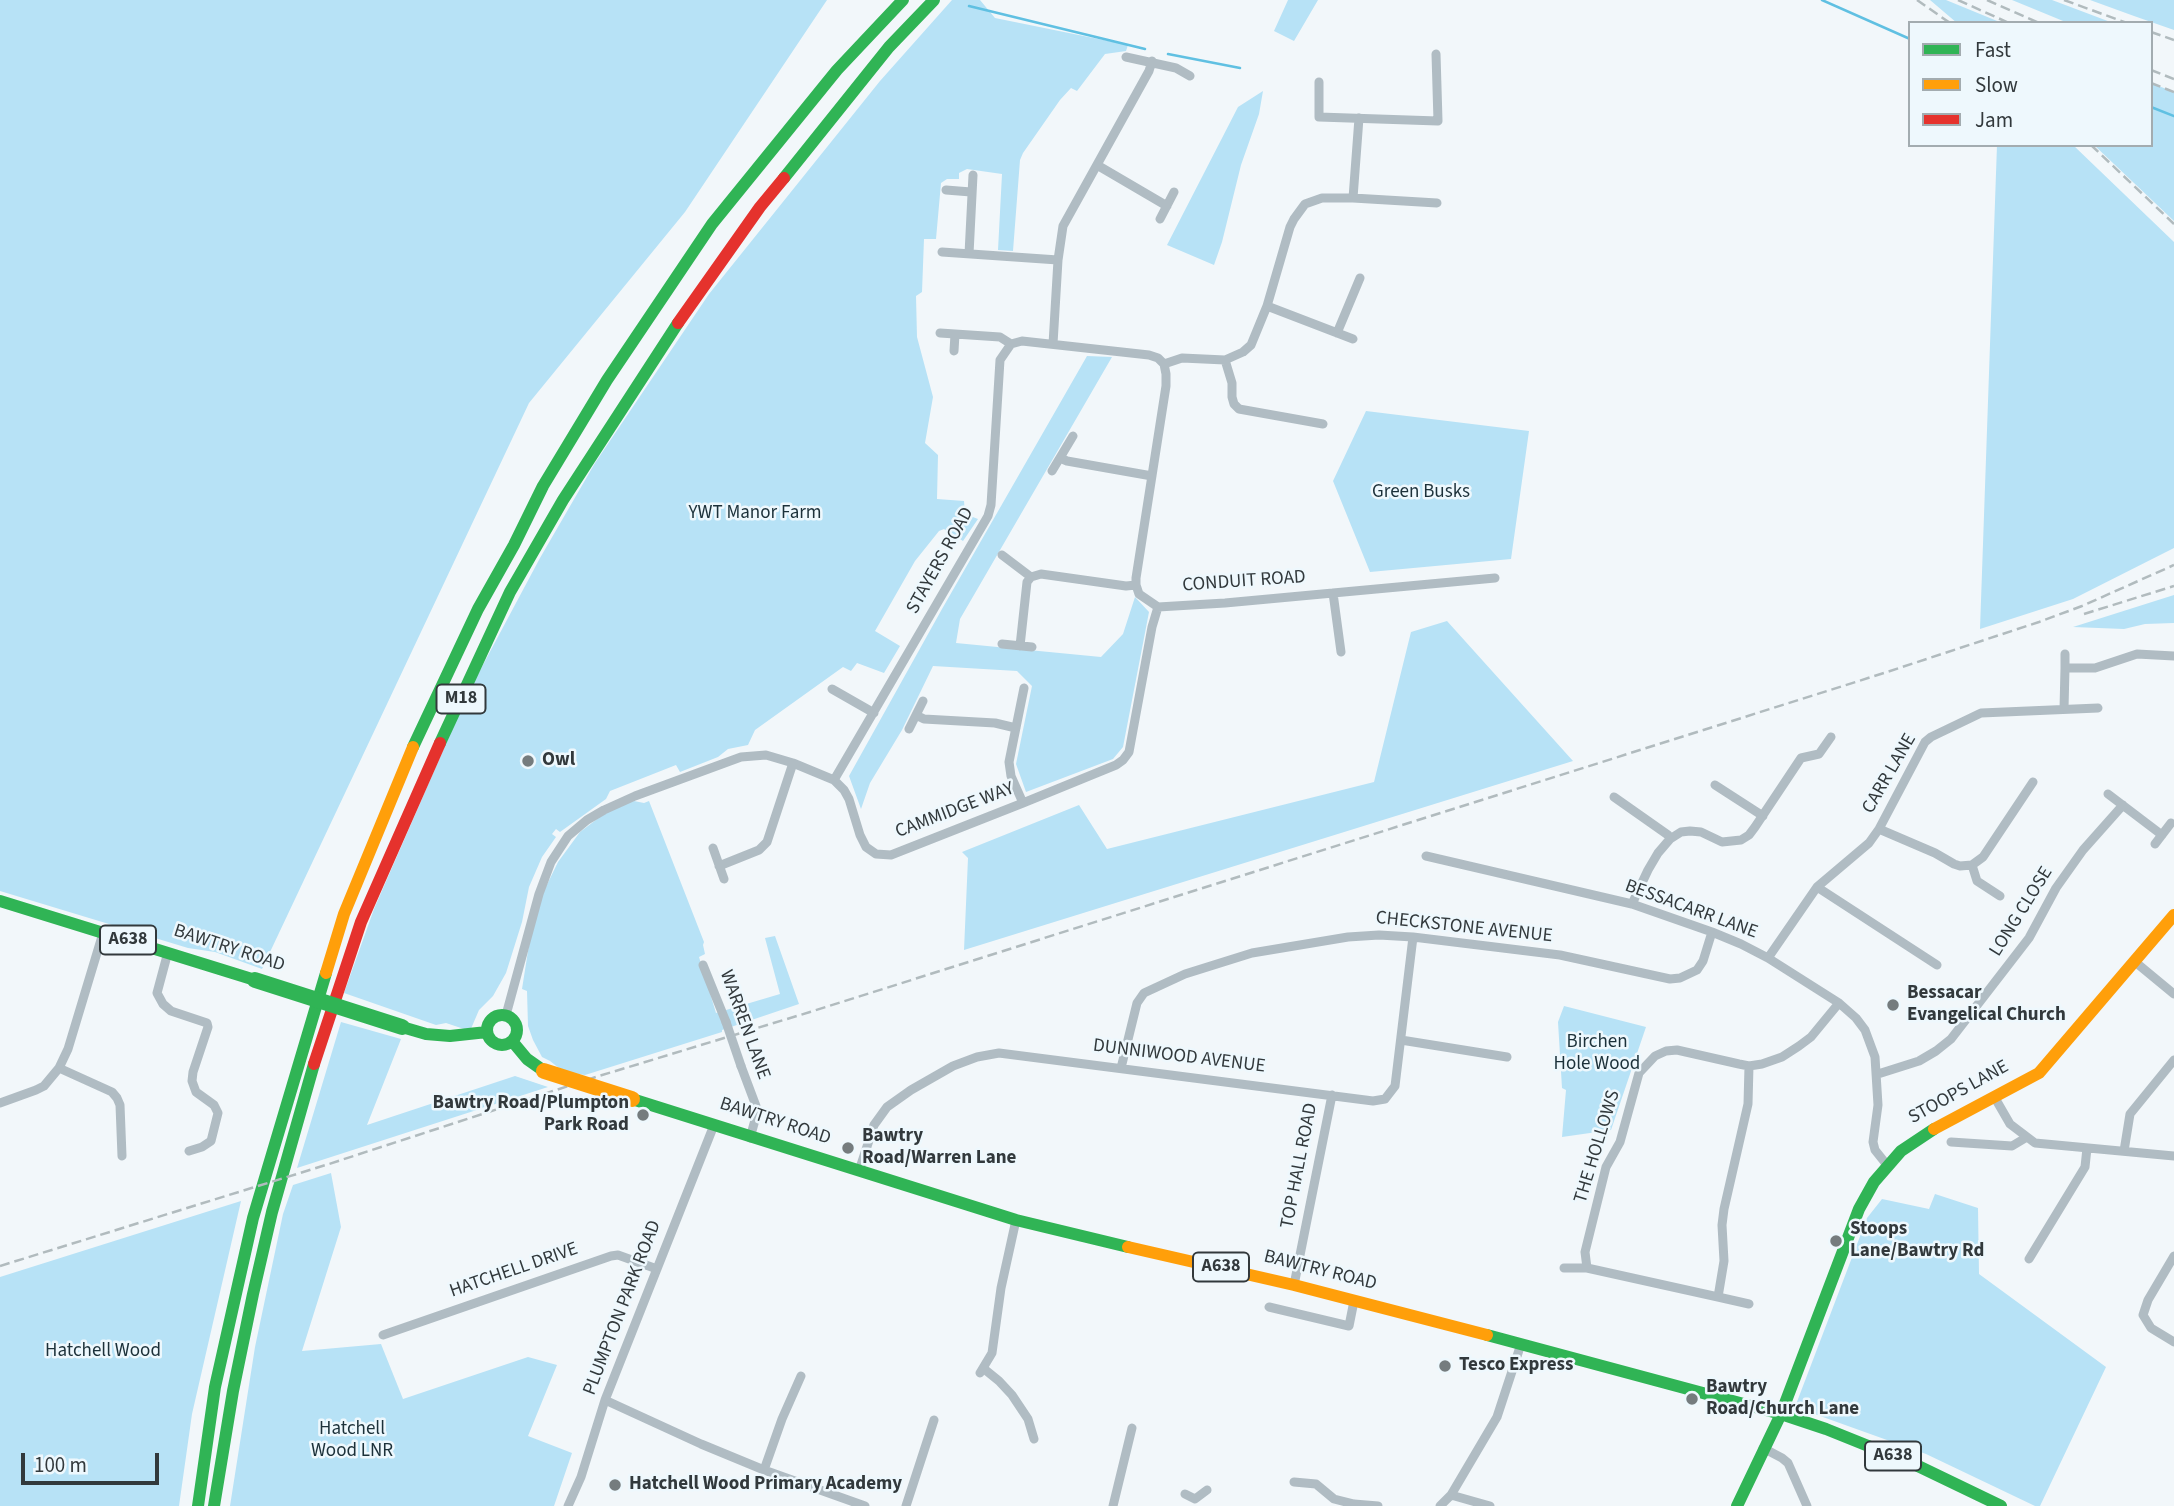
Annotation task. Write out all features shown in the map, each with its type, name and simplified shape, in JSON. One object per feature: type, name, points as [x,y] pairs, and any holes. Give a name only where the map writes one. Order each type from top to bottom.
[{"type":"main road","name":"M18","points":[[198,1506],[215,1387],[253,1218],[275,1140],[344,914],[420,730],[478,609],[544,486],[607,380],[712,225],[837,70],[903,0]]},
{"type":"main road","name":"M18","points":[[214,1506],[233,1391],[253,1294],[272,1212],[318,1050],[361,922],[416,795],[510,592],[563,500],[689,307],[744,230],[889,47],[934,0]]},
{"type":"main road","name":"BAWTRY ROAD","points":[[0,901],[426,1034],[450,1036],[487,1032],[490,1040],[497,1044],[505,1045],[512,1041],[527,1059],[544,1070],[750,1138],[1016,1220],[1294,1285],[1781,1414],[1918,1466],[2001,1506]]},
{"type":"main road","name":"STOOPS LANE","points":[[1737,1506],[1781,1414],[1859,1209],[1887,1165],[1923,1135],[2039,1073],[2174,915]]},
{"type":"main road","points":[[487,1032],[491,1018],[506,1015],[512,1018],[517,1026],[516,1036],[512,1041]]},
{"type":"street","points":[[1320,82],[1319,117],[1438,121],[1436,54]]},
{"type":"street","points":[[1126,57],[1176,68],[1190,76]]},
{"type":"street","points":[[1053,344],[1058,260],[1063,226],[1149,71],[1152,61]]},
{"type":"street","points":[[1353,198],[1359,118]]},
{"type":"street","points":[[1097,166],[1167,206]]},
{"type":"street","points":[[969,254],[973,175]]},
{"type":"street","points":[[946,190],[971,192]]},
{"type":"street","points":[[1160,219],[1174,192]]},
{"type":"street","points":[[1164,364],[1176,359],[1225,360],[1251,345],[1290,227],[1306,204],[1315,200],[1353,198],[1437,203]]},
{"type":"street","points":[[942,252],[1058,260]]},
{"type":"street","points":[[1337,333],[1360,278]]},
{"type":"street","points":[[1266,306],[1353,339]]},
{"type":"street","points":[[940,333],[1000,337],[1011,344],[1022,341],[1149,355],[1164,364],[1166,386],[1136,585],[1139,594],[1158,607]]},
{"type":"street","points":[[954,351],[955,334]]},
{"type":"street","name":"STAYERS ROAD","points":[[834,780],[988,516],[991,505],[1000,360],[1011,344]]},
{"type":"street","points":[[1225,360],[1232,383],[1232,397],[1239,409],[1322,424]]},
{"type":"street","points":[[1052,471],[1073,436]]},
{"type":"street","points":[[1060,458],[1152,476]]},
{"type":"street","points":[[1002,555],[1031,577]]},
{"type":"street","points":[[1020,646],[1027,582],[1031,577],[1041,573],[1126,586],[1136,585]]},
{"type":"street","name":"CONDUIT ROAD","points":[[1158,607],[1494,578]]},
{"type":"street","name":"CONDUIT ROAD","points":[[1333,593],[1341,652]]},
{"type":"street","name":"CAMMIDGE WAY","points":[[834,780],[849,799],[866,847],[876,854],[891,855],[1116,765],[1129,751],[1158,607]]},
{"type":"street","points":[[1002,644],[1032,647]]},
{"type":"street","points":[[2064,709],[2065,654]]},
{"type":"street","points":[[2064,668],[2095,668],[2137,654],[2174,656]]},
{"type":"street","points":[[1023,803],[1011,776],[1009,762],[1024,688]]},
{"type":"street","points":[[832,689],[874,713]]},
{"type":"street","points":[[909,729],[923,701]]},
{"type":"street","name":"CARR LANE","points":[[1768,958],[1816,887],[1862,850],[1879,829],[1914,761],[1930,737],[1981,713],[2098,708]]},
{"type":"street","points":[[916,715],[924,719],[995,723],[1016,728]]},
{"type":"street","points":[[1632,904],[1648,870],[1670,839],[1681,832],[1690,831],[1701,832],[1722,842],[1741,840],[1749,835],[1801,758],[1819,754],[1831,737]]},
{"type":"street","points":[[506,1015],[539,894],[551,862],[568,836],[577,828],[604,810],[741,757],[766,755],[834,780]]},
{"type":"street","points":[[719,866],[759,849],[767,842],[793,763]]},
{"type":"street","points":[[1879,829],[1954,864],[1972,865],[1983,857],[2032,782]]},
{"type":"street","points":[[1715,785],[1763,816]]},
{"type":"street","points":[[2108,794],[2162,835]]},
{"type":"street","points":[[1614,797],[1670,839]]},
{"type":"street","name":"LONG CLOSE","points":[[1878,1074],[1919,1061],[1951,1039],[2029,938],[2056,888],[2083,849],[2123,805]]},
{"type":"street","points":[[2155,844],[2171,823]]},
{"type":"street","points":[[713,848],[724,879]]},
{"type":"street","name":"BESSACARR LANE","points":[[1426,856],[1632,904],[1712,932],[1768,958],[1839,1003],[1865,1030],[1875,1057],[1878,1105],[1873,1142],[1875,1150],[1887,1165]]},
{"type":"street","points":[[1972,865],[1977,881],[2000,896]]},
{"type":"street","points":[[1816,887],[1937,965]]},
{"type":"street","name":"CHECKSTONE AVENUE","points":[[1121,1068],[1137,1003],[1144,993],[1185,974],[1252,953],[1348,937],[1413,937],[1572,957],[1670,979],[1681,978],[1697,970],[1703,961],[1712,932]]},
{"type":"street","points":[[0,1103],[37,1090],[60,1068],[103,933]]},
{"type":"street","name":"DUNNIWOOD AVENUE","points":[[859,1171],[874,1125],[887,1107],[943,1072],[977,1057],[999,1053],[1373,1101],[1385,1099],[1395,1086],[1413,937]]},
{"type":"street","points":[[169,952],[158,993],[163,1004],[171,1011],[207,1023],[192,1081],[196,1092],[214,1105],[218,1113],[211,1141],[190,1151]]},
{"type":"street","points":[[2134,961],[2174,994]]},
{"type":"street","name":"WARREN LANE","points":[[703,965],[756,1106],[750,1138]]},
{"type":"street","name":"THE HOLLOWS","points":[[1587,1268],[1585,1252],[1606,1167],[1620,1142],[1639,1073],[1655,1056],[1677,1050],[1749,1066],[1782,1057],[1811,1037],[1839,1003]]},
{"type":"street","points":[[1401,1040],[1507,1057]]},
{"type":"street","points":[[2124,1151],[2130,1114],[2174,1060]]},
{"type":"street","points":[[1718,1297],[1724,1261],[1724,1209],[1748,1104],[1749,1066]]},
{"type":"street","points":[[60,1068],[112,1092],[117,1098],[120,1105],[122,1156]]},
{"type":"street","name":"TOP HALL ROAD","points":[[1294,1285],[1332,1095]]},
{"type":"street","points":[[1996,1098],[2010,1124],[2035,1143],[2174,1156]]},
{"type":"street","name":"PLUMPTON PARK ROAD","points":[[568,1506],[581,1477],[605,1399],[715,1125]]},
{"type":"street","points":[[1951,1142],[2012,1146],[2027,1137]]},
{"type":"street","points":[[2029,1259],[2085,1167],[2087,1148]]},
{"type":"street","points":[[1016,1220],[993,1345],[982,1370],[999,1381],[1012,1395],[1028,1419],[1034,1438]]},
{"type":"street","name":"HATCHELL DRIVE","points":[[383,1335],[611,1256],[618,1255],[657,1269]]},
{"type":"street","points":[[2174,1256],[2148,1300],[2143,1315],[2151,1328],[2174,1342]]},
{"type":"street","points":[[1564,1268],[1587,1268],[1749,1304]]},
{"type":"street","points":[[1269,1307],[1349,1326],[1354,1301]]},
{"type":"street","points":[[1440,1506],[1451,1495],[1497,1417],[1521,1344]]},
{"type":"street","points":[[764,1470],[801,1376]]},
{"type":"street","points":[[605,1399],[764,1470],[866,1506]]},
{"type":"street","points":[[906,1506],[934,1420]]},
{"type":"street","points":[[1113,1506],[1132,1429]]},
{"type":"street","points":[[1763,1448],[1788,1463],[1807,1506]]},
{"type":"street","points":[[1294,1482],[1316,1484],[1334,1499],[1378,1506]]},
{"type":"street","points":[[1185,1494],[1195,1503],[1207,1490]]},
{"type":"street","points":[[1451,1495],[1490,1506]]},
{"type":"green space","points":[[0,0],[827,0],[685,212],[529,403],[262,969],[215,952],[188,948],[0,891]]},
{"type":"green space","name":"YWT Manor Farm","points":[[952,0],[980,0],[995,18],[1128,45],[1126,51],[1105,54],[1077,91],[1071,88],[1023,153],[1020,160],[1013,251],[998,250],[1002,174],[967,169],[959,173],[959,179],[947,179],[941,183],[936,239],[924,239],[922,292],[916,296],[917,337],[933,397],[925,443],[938,455],[937,499],[964,501],[965,514],[978,519],[963,541],[944,529],[939,531],[915,561],[875,631],[900,646],[884,673],[857,663],[851,671],[843,667],[755,730],[748,745],[728,749],[718,757],[680,772],[676,765],[610,791],[606,799],[560,832],[556,829],[552,834],[556,837],[542,857],[529,887],[522,922],[506,973],[493,996],[479,1010],[470,1031],[446,1023],[436,1025],[344,993],[374,909],[469,691],[540,558],[595,463],[709,294],[880,81]]},
{"type":"green space","points":[[1288,0],[1318,0],[1294,41],[1274,31]]},
{"type":"green space","points":[[1930,0],[1946,0],[1997,21],[1955,21]]},
{"type":"green space","points":[[2012,0],[2052,0],[2108,21],[2063,21]]},
{"type":"green space","points":[[2090,0],[2174,0],[2174,30]]},
{"type":"green space","points":[[2153,84],[2174,92],[2174,221],[2096,147],[2153,147]]},
{"type":"green space","points":[[1263,91],[1259,114],[1241,165],[1214,265],[1167,245],[1238,107]]},
{"type":"green space","points":[[1997,147],[2075,147],[2174,242],[2174,548],[2073,599],[1980,629]]},
{"type":"green space","points":[[1087,356],[1112,357],[960,619],[956,643],[1101,657],[1123,634],[1135,597],[1149,612],[1123,747],[1113,759],[1026,792],[1016,764],[1032,686],[1017,671],[933,666],[902,730],[870,783],[861,809],[849,776]]},
{"type":"green space","name":"Green Busks","points":[[1366,411],[1529,431],[1511,559],[1370,572],[1333,481]]},
{"type":"green space","points":[[2174,595],[2174,623],[2145,624],[2124,629],[2073,627]]},
{"type":"green space","points":[[1447,621],[1573,761],[964,950],[968,858],[962,852],[1079,805],[1107,849],[1374,782],[1411,632]]},
{"type":"green space","points":[[634,801],[649,801],[704,942],[705,954],[699,957],[716,1013],[780,994],[765,938],[775,936],[799,1004],[722,1032],[585,1075],[564,1072],[542,1057],[533,1040],[528,1026],[527,991],[522,989],[538,903],[558,862],[580,832],[609,810]]},
{"type":"green space","name":"Birchen Hole Wood","points":[[1564,1006],[1646,1027],[1611,1130],[1562,1137],[1566,1090],[1562,1088],[1558,1022]]},
{"type":"green space","points":[[341,1022],[401,1039],[367,1125],[515,1076],[548,1087],[297,1168]]},
{"type":"green space","name":"Hatchell Wood LNR","points":[[331,1173],[341,1227],[302,1351],[381,1344],[403,1399],[528,1357],[557,1365],[528,1436],[572,1453],[554,1506],[230,1506],[255,1347],[283,1214],[293,1185]]},
{"type":"green space","points":[[1935,1194],[1978,1208],[1979,1274],[2106,1367],[2040,1506],[1926,1454],[1795,1407],[1867,1218],[1882,1199],[1929,1209]]},
{"type":"green space","name":"Hatchell Wood","points":[[241,1201],[192,1414],[179,1506],[0,1506],[0,1277]]},
{"type":"waterway","points":[[1822,0],[1908,38]]},
{"type":"waterway","points":[[969,6],[1145,49]]},
{"type":"waterway","points":[[1168,54],[1240,68]]},
{"type":"waterway","points":[[2153,108],[2174,116]]},
{"type":"railway","points":[[1917,0],[1947,21]]},
{"type":"railway","points":[[1958,0],[2005,21]]},
{"type":"railway","points":[[1987,0],[2034,21]]},
{"type":"railway","points":[[2064,0],[2122,21]]},
{"type":"railway","points":[[2153,33],[2174,40]]},
{"type":"railway","points":[[2153,71],[2174,79]]},
{"type":"railway","points":[[2153,84],[2174,92]]},
{"type":"railway","points":[[2093,147],[2174,224]]},
{"type":"railway","points":[[0,1266],[1884,673],[2082,606],[2174,565]]},
{"type":"railway","points":[[2084,614],[2174,586]]},
{"type":"traffic: fast","points":[[413,747],[478,609],[543,486],[607,380],[712,224],[837,70],[903,0]]},
{"type":"traffic: fast","points":[[784,178],[889,47],[934,0]]},
{"type":"traffic: fast","points":[[440,743],[510,592],[563,500],[678,323]]},
{"type":"traffic: fast","points":[[0,901],[255,980]]},
{"type":"traffic: fast","points":[[198,1506],[215,1387],[253,1218],[326,973]]},
{"type":"traffic: fast","points":[[255,980],[402,1027]]},
{"type":"traffic: fast","points":[[502,1015],[513,1019],[517,1030],[513,1041],[502,1045],[491,1041],[487,1030],[491,1019],[502,1015]]},
{"type":"traffic: fast","points":[[402,1027],[426,1034],[450,1036],[487,1032]]},
{"type":"traffic: fast","points":[[512,1041],[527,1059],[544,1071]]},
{"type":"traffic: fast","points":[[214,1506],[233,1391],[253,1294],[272,1212],[314,1064]]},
{"type":"traffic: fast","points":[[632,1099],[1016,1220],[1128,1247]]},
{"type":"traffic: fast","points":[[1737,1506],[1781,1414],[1859,1209],[1874,1182],[1901,1151],[1934,1129]]},
{"type":"traffic: fast","points":[[1487,1335],[1781,1414],[1918,1466],[2001,1506]]},
{"type":"traffic: slow","points":[[326,973],[344,914],[413,747]]},
{"type":"traffic: slow","points":[[1934,1129],[2039,1073],[2174,915]]},
{"type":"traffic: slow","points":[[544,1071],[632,1099]]},
{"type":"traffic: slow","points":[[1128,1247],[1294,1285],[1487,1335]]},
{"type":"traffic: jam","points":[[678,323],[760,207],[784,178]]},
{"type":"traffic: jam","points":[[314,1064],[361,922],[440,743]]},
{"type":"place","name":"Owl","points":[[528,761]]},
{"type":"place","name":"Bessacar Evangelical Church","points":[[1893,1005]]},
{"type":"place","name":"Bawtry Road/Plumpton Park Road","points":[[643,1115]]},
{"type":"place","name":"Bawtry Road/Warren Lane","points":[[848,1148]]},
{"type":"place","name":"Stoops Lane/Bawtry Rd","points":[[1836,1241]]},
{"type":"place","name":"Tesco Express","points":[[1445,1366]]},
{"type":"place","name":"Bawtry Road/Church Lane","points":[[1692,1399]]},
{"type":"place","name":"Hatchell Wood Primary Academy","points":[[615,1485]]}]
